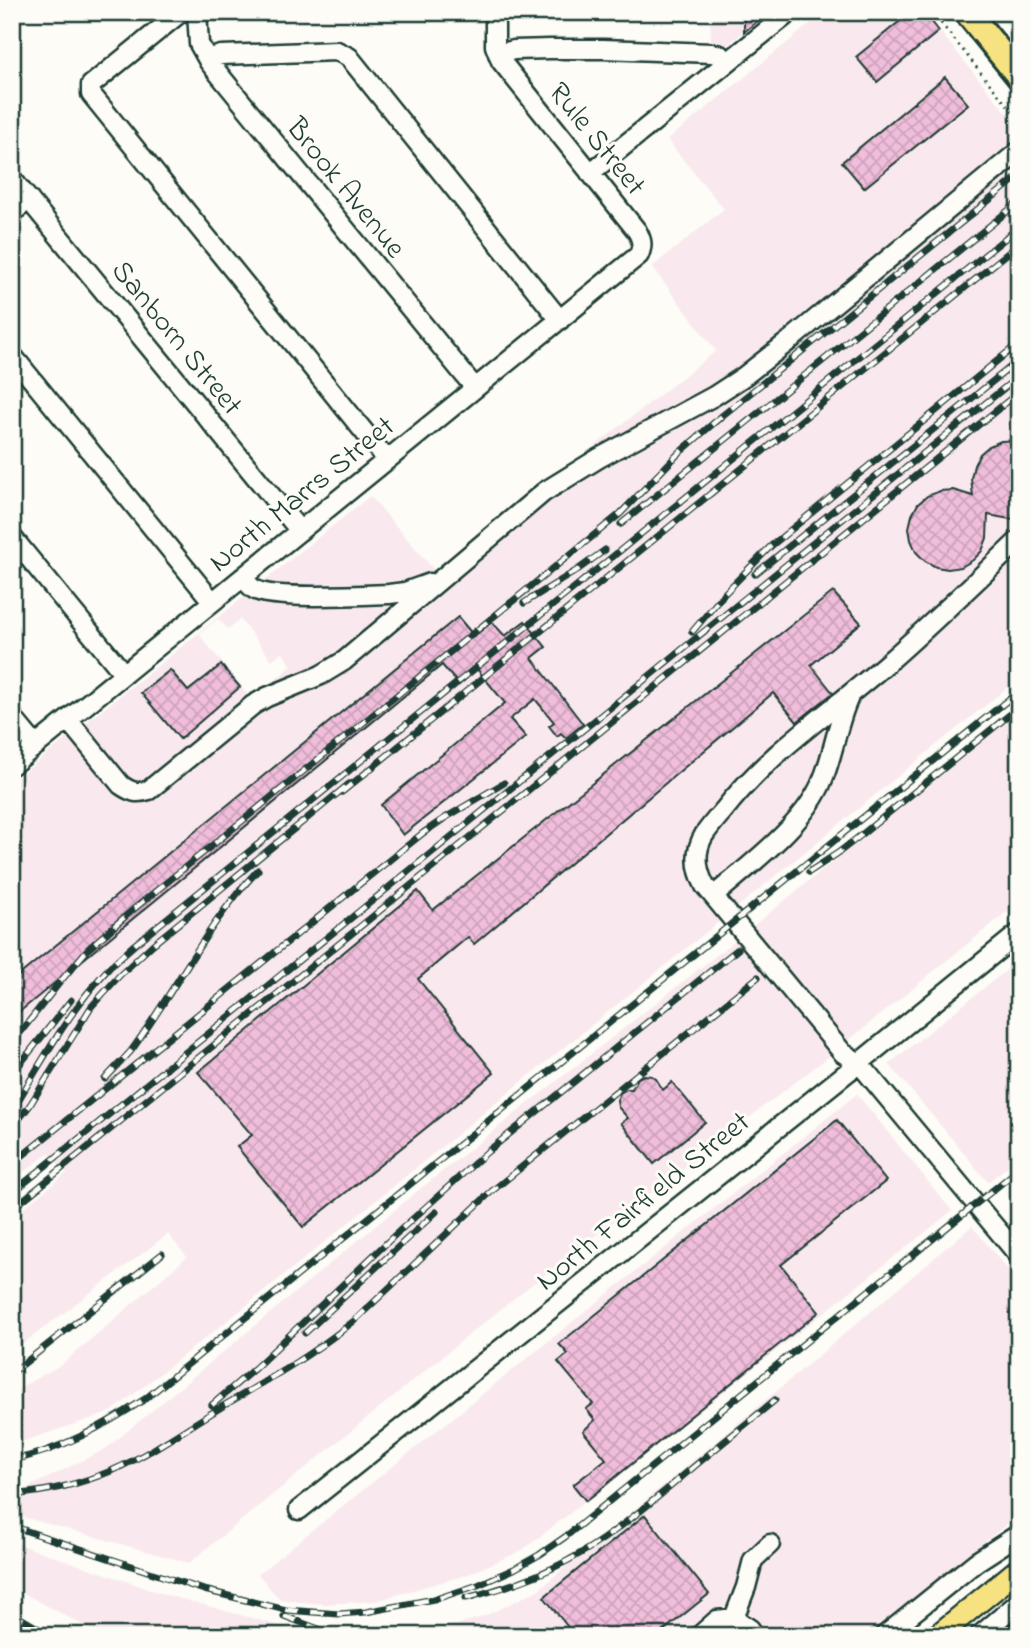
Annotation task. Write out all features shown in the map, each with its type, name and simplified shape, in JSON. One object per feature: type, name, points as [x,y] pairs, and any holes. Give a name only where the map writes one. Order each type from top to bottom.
[{"type":"highway","points":[[967,12],[1019,76]]},
{"type":"main road","points":[[939,1634],[1019,1569]]},
{"type":"street","points":[[181,12],[91,85],[90,94],[387,460]]},
{"type":"street","name":"Brook Avenue","points":[[197,12],[199,44],[209,62],[475,388]]},
{"type":"street","name":"Rule Street","points":[[495,12],[495,46],[509,72],[642,240],[639,255],[603,286]]},
{"type":"street","points":[[590,173],[790,12]]},
{"type":"street","points":[[498,54],[514,50],[712,53],[720,55],[728,62]]},
{"type":"street","points":[[209,62],[214,57],[234,54],[337,51],[349,57],[560,320]]},
{"type":"street","points":[[68,720],[121,785],[128,791],[138,793],[149,790],[253,705],[321,675],[344,661],[544,492],[743,377],[1019,151]]},
{"type":"street","name":"Sanborn Street","points":[[12,179],[300,531]]},
{"type":"street","points":[[12,213],[29,199]]},
{"type":"street","name":"North Marrs Street","points":[[12,765],[603,286]]},
{"type":"street","points":[[12,355],[212,601]]},
{"type":"street","points":[[12,537],[124,674]]},
{"type":"street","points":[[1019,540],[887,664],[765,764],[738,792],[704,836],[698,850],[697,862],[699,875],[714,896],[843,1053],[859,1063],[1019,1256]]},
{"type":"street","points":[[243,577],[254,589],[282,595],[405,593],[443,578]]},
{"type":"street","points":[[714,896],[805,812],[823,781],[838,725],[851,693]]},
{"type":"street","points":[[12,717],[36,746]]},
{"type":"street","name":"North Fairfield Street","points":[[299,1510],[1019,933]]},
{"type":"street","points":[[884,1636],[976,1562],[1019,1534]]},
{"type":"street","points":[[734,1618],[753,1560],[771,1544]]},
{"type":"street","points":[[979,1636],[1019,1602]]},
{"type":"street","points":[[699,1636],[717,1620],[734,1618],[755,1636]]},
{"type":"street","points":[[1014,1636],[1019,1632]]},
{"type":"path","points":[[932,12],[1019,120]]},
{"type":"path","points":[[999,12],[1019,36]]},
{"type":"shaded area","points":[[710,12],[769,12],[726,46],[711,47]]},
{"type":"shaded area","points":[[825,12],[924,12],[1019,128],[1019,678],[236,1314],[111,1412],[12,1445],[12,1392],[61,1365],[187,1257],[168,1234],[12,1352],[12,1217],[67,1173],[49,1153],[12,1181],[12,782],[370,496],[435,571],[716,351],[652,267],[724,209],[667,140]],"holes":[[[218,619],[228,629],[240,619],[272,660],[282,652],[292,666],[251,699],[199,634]]]},
{"type":"shaded area","points":[[1019,711],[1019,902],[832,1054],[518,1295],[189,1563],[12,1514],[12,1499],[33,1485],[107,1448],[425,1185],[737,939]]},
{"type":"shaded area","points":[[1019,960],[1019,1157],[988,1182],[889,1064]]},
{"type":"shaded area","points":[[857,1094],[952,1211],[521,1551],[466,1575],[375,1601],[324,1604],[280,1600],[258,1574]]},
{"type":"shaded area","points":[[972,1226],[1019,1283],[1019,1515],[864,1636],[424,1636],[487,1615],[538,1590]]},
{"type":"shaded area","points":[[12,1542],[167,1595],[308,1636],[103,1636],[12,1587]]},
{"type":"building","points":[[744,12],[769,12],[744,32]]},
{"type":"building","points":[[893,12],[924,12],[939,31],[877,82],[856,57],[900,21]]},
{"type":"building","points":[[945,77],[968,104],[864,188],[842,162]]},
{"type":"building","points":[[1019,440],[1019,517],[1010,519],[988,515],[987,538],[982,551],[961,567],[936,567],[925,561],[916,552],[909,528],[918,504],[927,496],[940,491],[953,490],[973,496],[971,478],[980,454],[1001,441]]},
{"type":"building","points":[[833,592],[861,623],[811,665],[833,693],[797,722],[773,693],[474,944],[468,937],[418,979],[494,1073],[303,1227],[237,1147],[252,1135],[198,1072],[418,891],[433,910]]},
{"type":"building","points":[[458,617],[474,636],[492,622],[505,636],[525,621],[546,647],[532,658],[583,724],[566,738],[561,733],[557,736],[549,726],[554,722],[535,699],[510,719],[526,737],[403,835],[381,805],[505,703],[477,669],[459,685],[442,665],[12,1018],[12,981]]},
{"type":"building","points":[[221,665],[240,687],[180,739],[141,693],[170,670],[188,691]]},
{"type":"building","points":[[644,1075],[656,1079],[663,1090],[672,1082],[705,1122],[654,1164],[621,1123],[628,1118],[618,1107],[617,1100],[620,1093],[632,1089],[638,1078]]},
{"type":"building","points":[[837,1120],[886,1181],[781,1265],[819,1312],[586,1501],[573,1485],[606,1459],[583,1431],[595,1420],[586,1409],[593,1404],[558,1362],[568,1354],[559,1344]]},
{"type":"building","points":[[645,1515],[709,1594],[657,1636],[575,1636],[544,1597]]},
{"type":"railway","points":[[12,1043],[88,949],[135,908],[620,514],[678,454],[723,415],[1019,176]]},
{"type":"railway","points":[[621,524],[1019,202]]},
{"type":"railway","points":[[12,1111],[82,1000],[110,967],[131,948],[1019,227]]},
{"type":"railway","points":[[342,792],[1019,244]]},
{"type":"railway","points":[[692,632],[724,594],[771,546],[1019,343]]},
{"type":"railway","points":[[755,574],[1019,360]]},
{"type":"railway","points":[[12,1193],[1019,376]]},
{"type":"railway","points":[[12,1209],[1019,392]]},
{"type":"railway","points":[[524,603],[605,550]]},
{"type":"railway","points":[[12,1460],[65,1444],[145,1399],[1019,691]]},
{"type":"railway","points":[[809,872],[865,832],[1019,707]]},
{"type":"railway","points":[[12,1164],[423,833],[504,783]]},
{"type":"railway","points":[[12,1128],[30,1105],[91,1007],[120,975],[152,945],[349,784]]},
{"type":"railway","points":[[105,1079],[131,1051],[222,913],[258,870]]},
{"type":"railway","points":[[212,1405],[487,1152],[738,949]]},
{"type":"railway","points":[[12,1495],[75,1484],[126,1464],[323,1345],[354,1321],[492,1191],[758,977]]},
{"type":"railway","points":[[12,1074],[71,1000]]},
{"type":"railway","points":[[12,1526],[204,1590],[286,1610],[339,1614],[366,1612],[439,1598],[478,1585],[514,1569],[565,1537],[1019,1169]]},
{"type":"railway","points":[[305,1333],[436,1212]]},
{"type":"railway","points":[[12,1373],[162,1254]]},
{"type":"railway","points":[[466,1598],[543,1573],[595,1545],[775,1400]]},
{"type":"railway","points":[[12,1613],[51,1636]]},
{"type":"railway","points":[[284,1616],[337,1636]]},
{"type":"railway","points":[[12,1628],[26,1636]]}]
